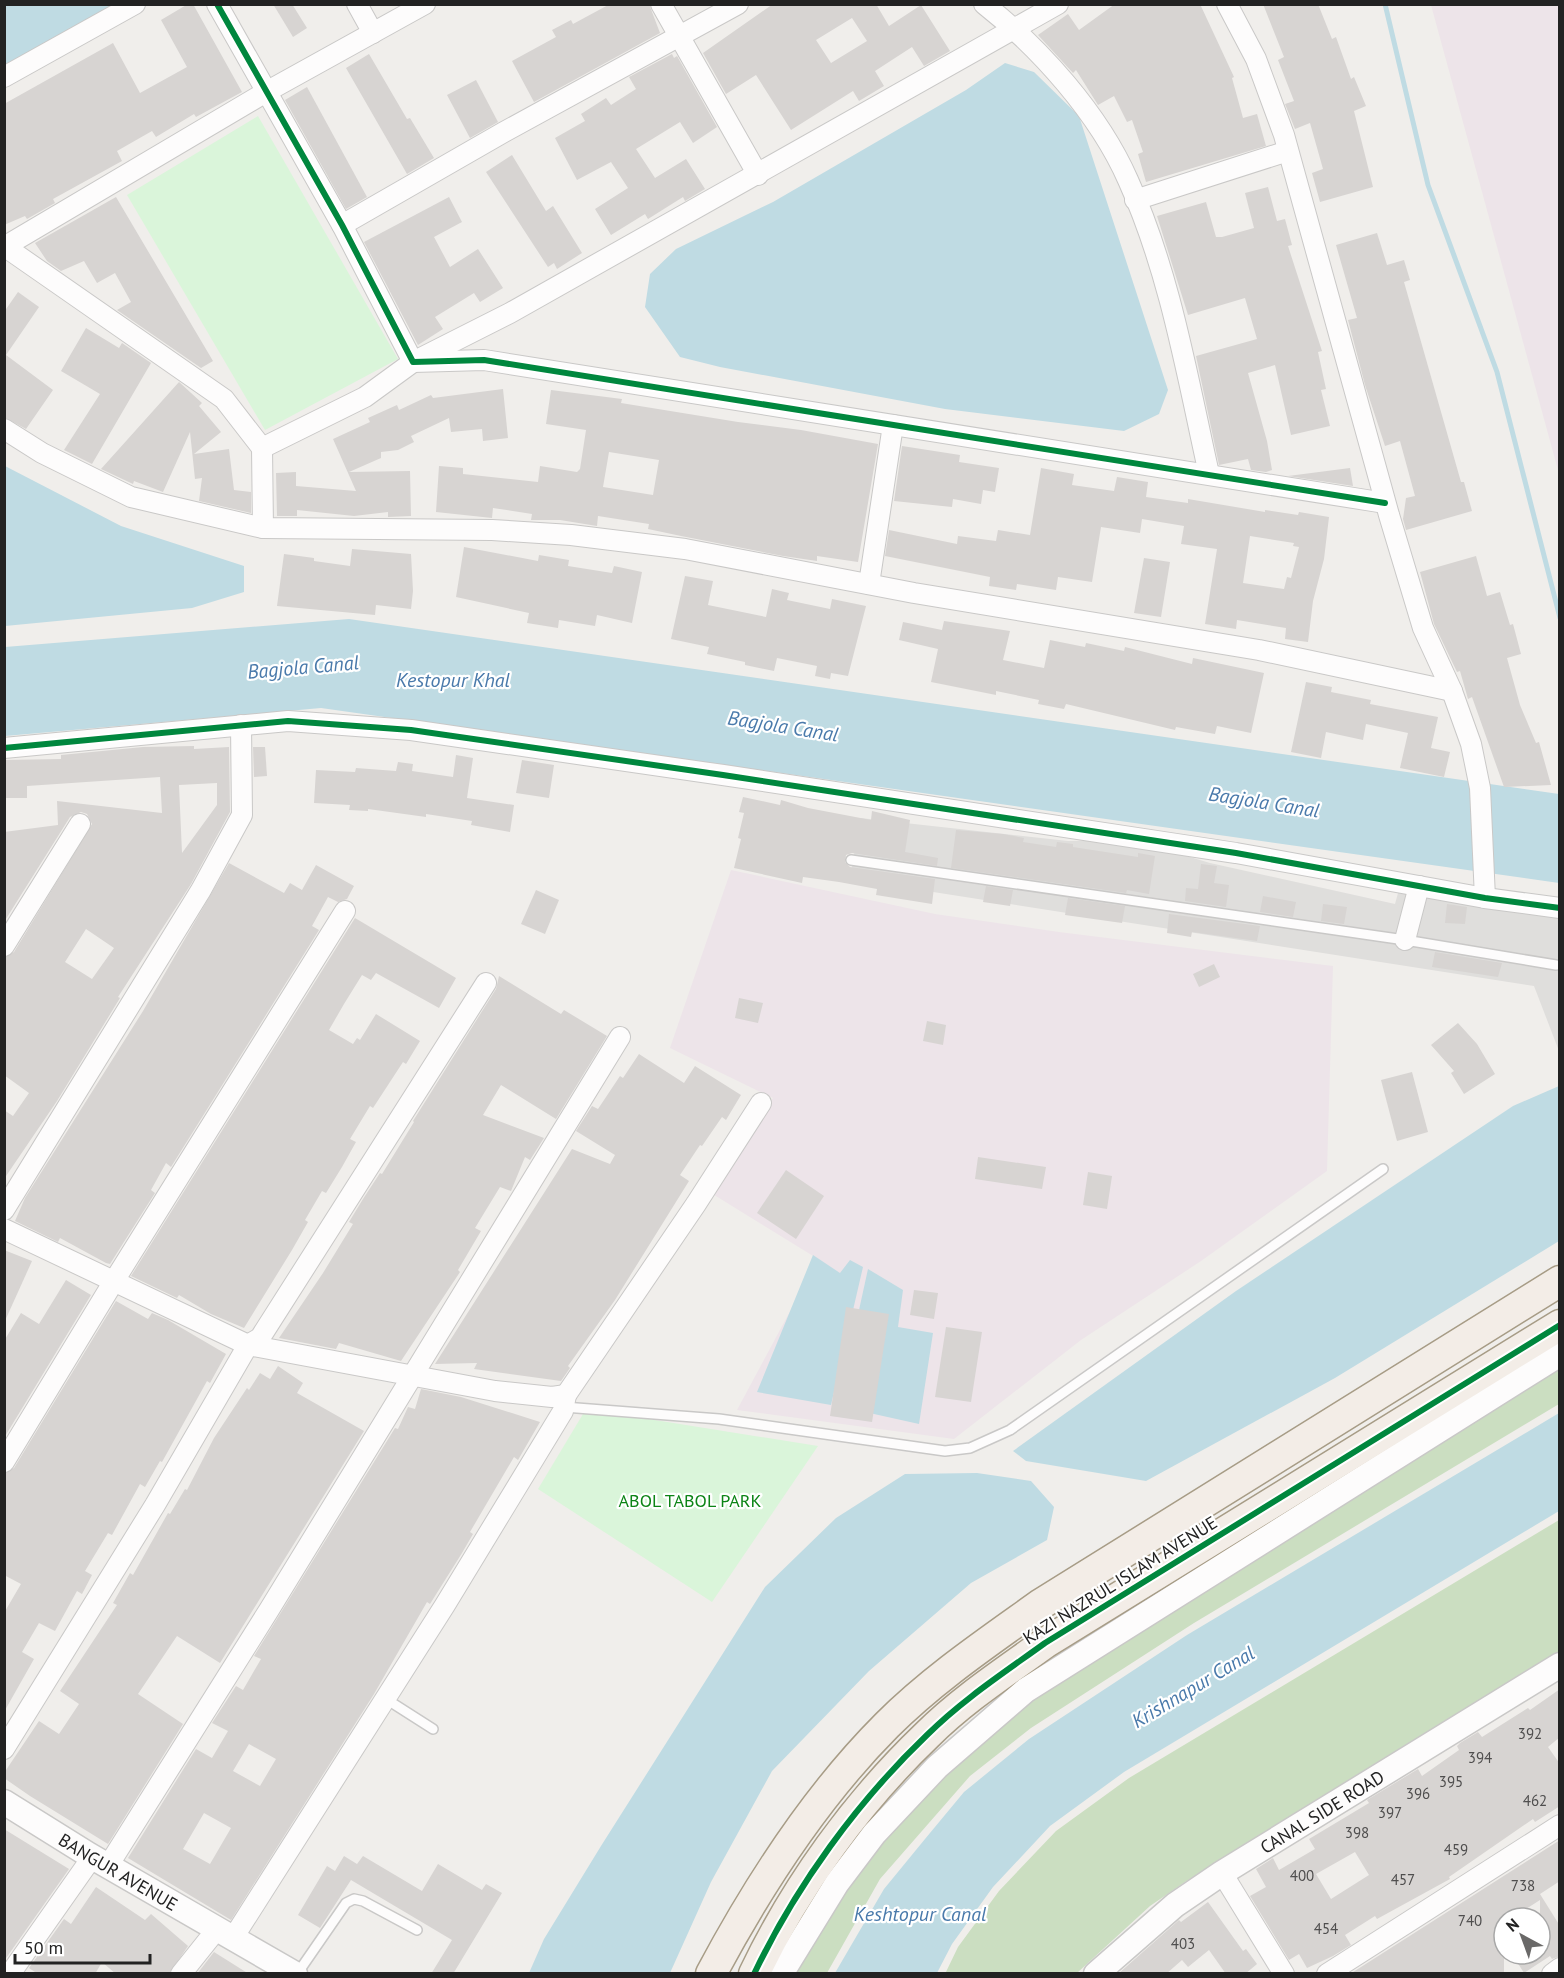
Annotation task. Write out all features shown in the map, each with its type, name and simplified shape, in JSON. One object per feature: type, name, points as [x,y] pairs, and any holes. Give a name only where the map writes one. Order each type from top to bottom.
[{"type":"main road","name":"KAZI NAZRUL ISLAM AVENUE","points":[[711,1974],[771,1871],[816,1807],[887,1725],[960,1662],[1051,1598],[1560,1281]]},
{"type":"main road","name":"KAZI NAZRUL ISLAM AVENUE","points":[[754,1974],[801,1892],[841,1832],[880,1783],[928,1733],[980,1690],[1045,1643],[1560,1325]]},
{"type":"street","points":[[4,77],[135,4]]},
{"type":"street","points":[[217,4],[342,225],[412,362]]},
{"type":"street","points":[[357,4],[373,33]]},
{"type":"street","points":[[263,528],[262,448],[224,399],[5,247],[266,92],[426,4]]},
{"type":"street","points":[[662,4],[758,175]]},
{"type":"street","points":[[342,225],[504,132],[680,38],[738,4]]},
{"type":"street","points":[[984,4],[1017,30],[1086,110],[1128,178],[1163,273],[1209,474]]},
{"type":"street","points":[[262,448],[365,397],[412,362],[510,313],[1017,30],[1058,4]]},
{"type":"street","points":[[1227,4],[1256,59],[1288,151],[1385,503],[1423,628],[1452,691],[1471,744],[1480,788],[1484,892]]},
{"type":"street","points":[[1135,200],[1288,151]]},
{"type":"street","points":[[412,362],[484,360],[1385,503]]},
{"type":"street","points":[[869,584],[893,425]]},
{"type":"street","points":[[4,429],[42,453],[131,497],[263,528],[492,530],[571,535],[685,549],[869,584],[1259,650],[1452,691]]},
{"type":"street","points":[[4,748],[91,738],[207,731],[288,721],[411,730],[723,774],[855,797],[1236,853],[1419,886],[1484,892],[1560,908]]},
{"type":"street","points":[[4,1210],[201,890],[242,815],[241,725]]},
{"type":"street","points":[[4,946],[80,824]]},
{"type":"street","points":[[1405,939],[1419,886]]},
{"type":"street","points":[[4,1462],[345,911]]},
{"type":"street","points":[[4,1749],[155,1505],[248,1345],[260,1338],[486,983]]},
{"type":"street","points":[[10,1974],[101,1861],[177,1760],[620,1037]]},
{"type":"street","points":[[181,1974],[225,1934],[386,1699],[565,1401],[761,1102]]},
{"type":"street","points":[[4,1229],[248,1345],[495,1391],[552,1397],[565,1401]]},
{"type":"street","points":[[781,1974],[837,1883],[874,1834],[937,1767],[1026,1690],[1560,1354]]},
{"type":"street","name":"CANAL SIDE ROAD","points":[[1096,1974],[1175,1905],[1222,1873],[1560,1665]]},
{"type":"street","name":"BANGUR AVENUE","points":[[4,1802],[296,1974]]},
{"type":"street","points":[[1327,1974],[1560,1825]]},
{"type":"street","points":[[1222,1873],[1284,1974]]},
{"type":"street","points":[[1552,1974],[1560,1968]]},
{"type":"lane","points":[[851,860],[1405,939],[1556,966]]},
{"type":"lane","points":[[565,1401],[719,1419],[945,1451],[970,1448],[1010,1430],[1383,1169]]},
{"type":"lane","points":[[386,1699],[433,1729]]},
{"type":"lane","points":[[296,1974],[346,1903],[354,1899],[363,1901],[417,1930]]},
{"type":"shaded area","points":[[1431,5],[1559,5],[1559,474]]},
{"type":"shaded area","points":[[860,818],[1068,841],[1133,840],[1210,863],[1395,904],[1403,875],[1559,898],[1559,1051],[1534,986],[850,879]]},
{"type":"shaded area","points":[[731,870],[935,914],[1333,966],[1327,1171],[1201,1261],[1081,1340],[954,1439],[737,1410],[818,1259],[711,1193],[773,1098],[670,1048]]},
{"type":"green space","points":[[258,116],[398,359],[265,430],[127,195]]},
{"type":"green space","points":[[1559,1354],[1559,1404],[1194,1623],[1031,1728],[970,1776],[880,1879],[827,1973],[773,1974],[974,1725]]},
{"type":"green space","name":"ABOL TABOL PARK","points":[[586,1409],[818,1446],[712,1602],[538,1489]]},
{"type":"green space","points":[[1559,1520],[1559,1652],[1185,1882],[1150,1906],[1077,1973],[945,1974],[958,1947],[999,1891],[1056,1831],[1129,1778]]},
{"type":"water","points":[[5,5],[121,5],[5,71]]},
{"type":"water","points":[[1005,63],[1034,72],[1079,116],[1168,390],[1159,414],[1124,431],[945,409],[720,367],[680,357],[645,307],[650,274],[676,249],[773,202],[966,90]]},
{"type":"water","points":[[5,466],[121,526],[244,566],[244,592],[192,608],[5,626]]},
{"type":"water","name":"Kestopur Khal","points":[[349,619],[1559,794],[1559,883],[321,708],[5,736],[5,647]]},
{"type":"water","points":[[1559,1086],[1559,1241],[1335,1378],[1146,1481],[1026,1461],[1013,1451],[1236,1291],[1513,1106]]},
{"type":"water","points":[[813,1255],[840,1273],[850,1260],[863,1267],[831,1405],[757,1392]]},
{"type":"water","points":[[868,1269],[903,1290],[898,1327],[933,1333],[919,1424],[838,1406]]},
{"type":"water","name":"Keshtopur Canal","points":[[1559,1413],[1559,1511],[1124,1772],[1050,1826],[993,1887],[952,1944],[937,1973],[835,1973],[884,1889],[925,1839],[964,1792],[1029,1739],[1187,1635]]},
{"type":"water","points":[[977,1473],[1031,1481],[1054,1507],[1047,1540],[971,1583],[869,1671],[772,1771],[711,1882],[670,1973],[529,1973],[544,1939],[765,1587],[836,1518],[905,1474]]},
{"type":"building","points":[[188,4],[193,4],[242,92],[196,117],[194,114],[156,137],[152,131],[117,151],[122,161],[53,199],[55,203],[27,219],[25,216],[4,225],[4,104],[113,43],[140,93],[187,67],[161,20]]},
{"type":"building","points":[[273,4],[292,4],[307,28],[293,37]]},
{"type":"building","points":[[610,4],[649,4],[660,33],[534,102],[512,61],[556,37],[552,30],[571,20],[573,24]]},
{"type":"building","points":[[773,4],[876,4],[889,26],[921,5],[950,51],[924,66],[912,47],[875,71],[884,86],[859,101],[853,91],[791,130],[756,75],[726,94],[703,53]],"holes":[[[852,18],[867,41],[831,63],[816,40]]]},
{"type":"building","points":[[1115,4],[1200,4],[1234,77],[1232,78],[1243,118],[1257,114],[1266,146],[1146,182],[1138,154],[1143,152],[1132,120],[1127,122],[1114,96],[1098,105],[1076,70],[1073,73],[1038,35],[1068,14],[1079,30]]},
{"type":"building","points":[[1263,4],[1318,4],[1332,39],[1336,37],[1351,79],[1354,77],[1366,106],[1354,111],[1373,187],[1320,202],[1312,173],[1323,169],[1310,123],[1295,129],[1285,104],[1294,101],[1278,60],[1284,57]]},
{"type":"building","points":[[369,54],[407,119],[410,118],[434,158],[407,174],[346,68]]},
{"type":"building","points":[[672,54],[674,58],[677,56],[717,127],[693,143],[680,122],[636,149],[655,178],[686,159],[705,189],[685,201],[683,197],[648,219],[645,214],[611,235],[595,209],[628,188],[611,162],[577,180],[555,138],[585,121],[581,114],[606,98],[611,105],[636,89],[629,77]]},
{"type":"building","points":[[476,80],[498,122],[470,138],[447,95]]},
{"type":"building","points":[[307,87],[367,197],[346,209],[285,100]]},
{"type":"building","points":[[512,155],[546,211],[553,206],[582,253],[557,269],[554,263],[548,267],[486,172]]},
{"type":"building","points":[[1268,187],[1277,221],[1285,219],[1292,245],[1288,246],[1322,351],[1318,352],[1326,389],[1321,390],[1330,426],[1291,435],[1275,365],[1248,373],[1267,441],[1272,470],[1266,472],[1251,470],[1248,459],[1219,465],[1196,356],[1257,339],[1245,298],[1188,315],[1157,216],[1206,202],[1216,237],[1222,237],[1254,228],[1245,193]]},
{"type":"building","points":[[116,197],[213,361],[201,368],[117,310],[131,302],[115,273],[97,283],[84,261],[61,271],[47,261],[35,243]]},
{"type":"building","points":[[449,197],[462,222],[434,237],[450,267],[478,249],[503,288],[480,302],[474,293],[435,317],[443,329],[418,345],[364,242]]},
{"type":"building","points":[[1377,233],[1387,265],[1404,260],[1410,280],[1404,282],[1461,482],[1464,482],[1472,511],[1406,530],[1403,519],[1406,498],[1415,496],[1400,441],[1385,446],[1365,385],[1348,320],[1357,318],[1336,245]]},
{"type":"building","points":[[18,292],[39,307],[6,355],[53,390],[26,429],[4,417],[4,312]]},
{"type":"building","points":[[86,328],[119,348],[122,343],[151,363],[92,464],[64,450],[100,394],[61,371]]},
{"type":"building","points":[[179,382],[202,403],[199,406],[221,432],[194,454],[229,449],[234,490],[251,492],[251,513],[199,501],[202,478],[195,479],[190,432],[163,492],[134,481],[133,484],[101,469]]},
{"type":"building","points":[[503,389],[508,438],[483,441],[482,429],[451,432],[449,418],[411,436],[414,442],[398,450],[381,452],[381,458],[349,472],[410,471],[411,516],[388,517],[388,512],[354,516],[297,510],[297,516],[277,516],[276,473],[296,472],[296,486],[356,491],[333,439],[370,422],[368,418],[397,405],[399,410],[431,395],[433,398]]},
{"type":"building","points":[[551,390],[622,399],[621,403],[878,444],[858,562],[817,556],[817,561],[783,556],[648,529],[649,524],[598,516],[597,526],[560,520],[531,520],[532,514],[493,508],[492,518],[436,512],[439,466],[463,468],[463,474],[538,482],[540,466],[577,472],[580,469],[586,430],[546,424]],"holes":[[[609,452],[659,460],[653,495],[603,487]]]},
{"type":"building","points":[[902,446],[960,455],[959,462],[999,468],[995,492],[983,490],[981,504],[953,499],[952,507],[894,501]]},
{"type":"building","points":[[1041,468],[1074,474],[1072,485],[1114,491],[1117,477],[1148,482],[1146,497],[1188,503],[1188,499],[1265,512],[1265,510],[1298,515],[1299,512],[1329,517],[1324,559],[1313,601],[1308,642],[1285,639],[1286,628],[1237,620],[1236,629],[1205,624],[1217,549],[1181,544],[1184,526],[1142,519],[1140,533],[1101,527],[1092,582],[1058,577],[1056,590],[1017,584],[1016,590],[989,586],[990,577],[885,556],[889,530],[957,544],[958,536],[996,541],[998,530],[1030,535]],"holes":[[[1250,536],[1294,543],[1293,546],[1299,547],[1291,578],[1287,577],[1284,589],[1243,583]]]},
{"type":"building","points":[[1350,468],[1353,486],[1288,476]]},
{"type":"building","points":[[464,547],[538,561],[539,555],[569,560],[568,566],[612,573],[614,566],[642,572],[632,623],[597,615],[595,626],[559,620],[558,628],[527,623],[529,613],[456,597]]},
{"type":"building","points":[[352,549],[411,554],[413,591],[411,609],[376,605],[375,615],[277,606],[284,554],[350,566]]},
{"type":"building","points":[[1476,556],[1487,596],[1500,592],[1510,625],[1513,624],[1521,654],[1507,658],[1520,705],[1536,743],[1539,742],[1551,785],[1504,787],[1472,697],[1468,699],[1460,671],[1457,672],[1434,624],[1420,572]]},
{"type":"building","points":[[1144,558],[1170,562],[1161,617],[1134,613]]},
{"type":"building","points":[[685,576],[713,581],[708,605],[766,617],[772,589],[789,593],[787,600],[830,609],[832,599],[866,606],[848,676],[831,673],[830,679],[815,676],[817,666],[777,658],[774,671],[745,665],[745,662],[707,654],[709,647],[671,639]]},
{"type":"building","points":[[944,621],[1010,631],[1003,660],[1044,668],[1050,640],[1085,647],[1086,643],[1124,651],[1125,647],[1192,664],[1193,658],[1264,673],[1251,733],[1217,726],[1215,734],[1176,727],[1175,730],[1066,704],[1064,709],[1038,704],[1039,700],[996,691],[996,695],[931,682],[938,649],[899,640],[903,622],[942,630]]},
{"type":"building","points":[[1306,682],[1332,687],[1331,692],[1371,700],[1370,704],[1438,717],[1431,748],[1450,752],[1444,777],[1400,768],[1408,733],[1366,724],[1363,740],[1326,732],[1321,758],[1291,752]]},
{"type":"building","points":[[194,746],[194,749],[229,747],[230,812],[191,884],[118,997],[120,998],[57,1101],[4,1179],[4,1110],[13,1116],[29,1093],[4,1075],[4,958],[14,952],[92,824],[87,814],[81,812],[70,817],[4,922],[4,832],[58,825],[57,801],[162,813],[160,777],[27,786],[27,798],[5,798],[4,760],[61,759],[61,755],[143,747]],"holes":[[[217,783],[217,805],[182,853],[179,785]],[[86,929],[114,948],[92,979],[65,962]]]},
{"type":"building","points":[[253,747],[265,747],[267,776],[254,777]]},
{"type":"building","points":[[456,755],[473,758],[467,798],[514,805],[510,832],[471,825],[472,821],[426,814],[426,817],[368,809],[368,811],[349,810],[350,805],[314,803],[316,770],[355,772],[356,768],[396,771],[398,762],[413,764],[412,771],[453,777]]},
{"type":"building","points":[[522,760],[554,765],[549,798],[516,793]]},
{"type":"building","points":[[743,797],[780,805],[781,800],[808,808],[871,820],[872,811],[910,820],[905,852],[938,858],[937,866],[852,853],[846,855],[845,862],[850,867],[935,879],[932,904],[876,895],[877,889],[839,882],[803,877],[802,883],[734,868],[741,839],[738,838],[744,813],[739,812]]},
{"type":"building","points":[[956,830],[1003,834],[1024,838],[1023,842],[1056,847],[1057,842],[1073,844],[1073,847],[1138,857],[1138,853],[1155,856],[1149,894],[1127,890],[1126,893],[951,868]]},
{"type":"building","points":[[229,863],[284,893],[290,883],[302,890],[316,865],[354,886],[347,899],[338,902],[328,897],[312,926],[319,930],[171,1167],[166,1163],[151,1190],[155,1193],[110,1264],[106,1263],[60,1238],[58,1242],[15,1221],[25,1198],[143,1011]]},
{"type":"building","points":[[1201,864],[1217,866],[1214,883],[1229,885],[1226,907],[1185,901],[1186,888],[1198,889]]},
{"type":"building","points":[[986,886],[1013,890],[1010,906],[983,902]]},
{"type":"building","points":[[536,890],[559,900],[545,934],[521,924]]},
{"type":"building","points":[[1263,896],[1296,902],[1293,917],[1260,912]]},
{"type":"building","points":[[1068,898],[1125,906],[1122,923],[1065,915]]},
{"type":"building","points":[[1323,904],[1347,907],[1344,924],[1321,921]]},
{"type":"building","points":[[1447,904],[1467,907],[1465,924],[1445,923]]},
{"type":"building","points":[[1169,914],[1260,926],[1257,941],[1192,932],[1191,937],[1167,933]]},
{"type":"building","points":[[355,918],[456,978],[439,1008],[376,973],[371,980],[362,975],[344,1004],[329,1030],[353,1044],[357,1038],[360,1040],[376,1014],[420,1041],[406,1064],[403,1062],[373,1108],[370,1106],[350,1139],[356,1142],[342,1167],[326,1193],[322,1191],[305,1220],[308,1222],[244,1328],[211,1314],[179,1295],[177,1298],[131,1276]]},
{"type":"building","points":[[1435,952],[1502,963],[1498,977],[1432,967]]},
{"type":"building","points":[[1214,964],[1220,977],[1199,987],[1193,974]]},
{"type":"building","points":[[499,976],[561,1014],[564,1010],[607,1036],[556,1119],[501,1085],[483,1115],[544,1138],[530,1160],[525,1157],[511,1191],[500,1187],[475,1228],[481,1231],[458,1270],[460,1272],[401,1361],[339,1343],[336,1349],[279,1338],[323,1273],[353,1224],[349,1222],[363,1199],[380,1173],[382,1174],[496,989]]},
{"type":"building","points":[[739,998],[763,1003],[758,1023],[735,1018]]},
{"type":"building","points":[[927,1021],[946,1025],[943,1045],[923,1041]]},
{"type":"building","points":[[1458,1023],[1477,1044],[1495,1074],[1464,1094],[1451,1073],[1454,1071],[1431,1045]]},
{"type":"building","points":[[639,1054],[684,1083],[695,1066],[741,1095],[726,1120],[722,1117],[680,1175],[689,1181],[615,1300],[568,1366],[570,1368],[561,1381],[474,1369],[477,1363],[435,1364],[572,1149],[610,1164],[615,1155],[576,1131],[592,1106],[598,1109],[620,1076],[623,1078]]},
{"type":"building","points":[[1412,1072],[1428,1132],[1397,1141],[1381,1080]]},
{"type":"building","points":[[978,1157],[1046,1167],[1042,1189],[975,1179]]},
{"type":"building","points":[[786,1170],[824,1196],[796,1239],[757,1213]]},
{"type":"building","points":[[1088,1172],[1112,1176],[1107,1209],[1083,1205]]},
{"type":"building","points":[[4,1250],[32,1261],[4,1323]]},
{"type":"building","points":[[66,1280],[91,1295],[4,1438],[4,1341],[21,1313],[39,1324]]},
{"type":"building","points":[[914,1290],[938,1293],[934,1319],[910,1315]]},
{"type":"building","points":[[116,1301],[148,1319],[152,1313],[168,1320],[226,1354],[210,1383],[207,1381],[162,1462],[160,1461],[145,1487],[140,1484],[112,1535],[108,1533],[85,1571],[92,1575],[82,1594],[77,1591],[55,1631],[39,1623],[22,1652],[34,1659],[4,1712],[4,1613],[21,1584],[4,1575],[4,1474],[14,1468]]},
{"type":"building","points":[[846,1307],[889,1314],[872,1422],[830,1416]]},
{"type":"building","points":[[946,1327],[982,1332],[971,1402],[935,1397]]},
{"type":"building","points":[[278,1366],[303,1383],[297,1393],[364,1431],[220,1663],[177,1636],[138,1694],[183,1724],[108,1844],[30,1796],[4,1778],[4,1773],[39,1721],[59,1734],[79,1704],[60,1691],[117,1605],[113,1603],[130,1573],[133,1575],[168,1513],[170,1514],[185,1489],[187,1490],[214,1438],[247,1388],[249,1390],[260,1373],[270,1379]]},
{"type":"building","points":[[421,1389],[461,1397],[540,1422],[518,1460],[514,1457],[470,1532],[473,1534],[462,1553],[430,1604],[427,1602],[374,1694],[231,1920],[128,1858],[196,1749],[212,1758],[228,1731],[212,1723],[236,1686],[243,1690],[261,1659],[254,1656],[395,1428],[398,1429],[408,1407],[415,1409]],"holes":[[[249,1744],[276,1759],[260,1786],[233,1771]],[[204,1813],[231,1828],[210,1864],[183,1849]]]},
{"type":"building","points":[[1560,1689],[1560,1737],[1548,1747],[1560,1764],[1560,1806],[1535,1822],[1533,1819],[1449,1877],[1450,1879],[1377,1919],[1375,1916],[1345,1935],[1351,1945],[1333,1956],[1307,1968],[1299,1954],[1289,1960],[1250,1896],[1266,1887],[1256,1869],[1273,1858],[1279,1870],[1315,1849],[1309,1839],[1369,1803],[1367,1800],[1418,1769],[1422,1776],[1459,1750],[1457,1746],[1460,1743],[1478,1732],[1482,1737],[1528,1708],[1530,1710]],"holes":[[[1355,1852],[1369,1875],[1331,1899],[1316,1874]]]},
{"type":"building","points":[[4,1829],[69,1869],[4,1961]]},
{"type":"building","points":[[1560,1840],[1560,1881],[1540,1894],[1548,1906],[1540,1906],[1540,1900],[1531,1906],[1492,1906],[1492,1966],[1504,1966],[1504,1974],[1350,1974]]},
{"type":"building","points":[[344,1856],[357,1864],[363,1856],[422,1891],[438,1864],[482,1890],[486,1884],[502,1893],[453,1974],[431,1974],[452,1940],[351,1880],[320,1928],[298,1915],[327,1866],[335,1871]]},
{"type":"building","points":[[96,1887],[145,1920],[151,1914],[188,1946],[169,1974],[116,1974],[102,1962],[95,1974],[38,1974],[29,1968],[64,1919],[71,1924]]},
{"type":"building","points":[[1208,1902],[1243,1951],[1246,1949],[1257,1964],[1245,1974],[1226,1974],[1209,1950],[1188,1967],[1182,1960],[1166,1974],[1118,1974],[1179,1920],[1181,1922]]},
{"type":"building","points":[[1552,1913],[1560,1926],[1560,1956],[1552,1959]]},
{"type":"building","points":[[214,1952],[249,1974],[197,1974]]},
{"type":"building","points":[[1520,1966],[1535,1966],[1524,1973]]},
{"type":"waterway","points":[[1385,4],[1428,185],[1497,372],[1560,618]]},
{"type":"cycle path","points":[[217,4],[342,225],[413,362],[484,360],[1385,503]]},
{"type":"cycle path","points":[[4,748],[288,721],[411,730],[1236,853],[1485,898],[1560,908]]},
{"type":"cycle path","points":[[754,1974],[809,1877],[853,1817],[901,1761],[940,1722],[969,1698],[1045,1643],[1560,1325]]},
{"type":"water label","name":"Bagjola Canal","points":[[303,667]]},
{"type":"water label","name":"Bagjola Canal","points":[[783,726]]},
{"type":"water label","name":"Bagjola Canal","points":[[1264,802]]},
{"type":"water label","name":"Krishnapur Canal","points":[[1193,1687]]}]
